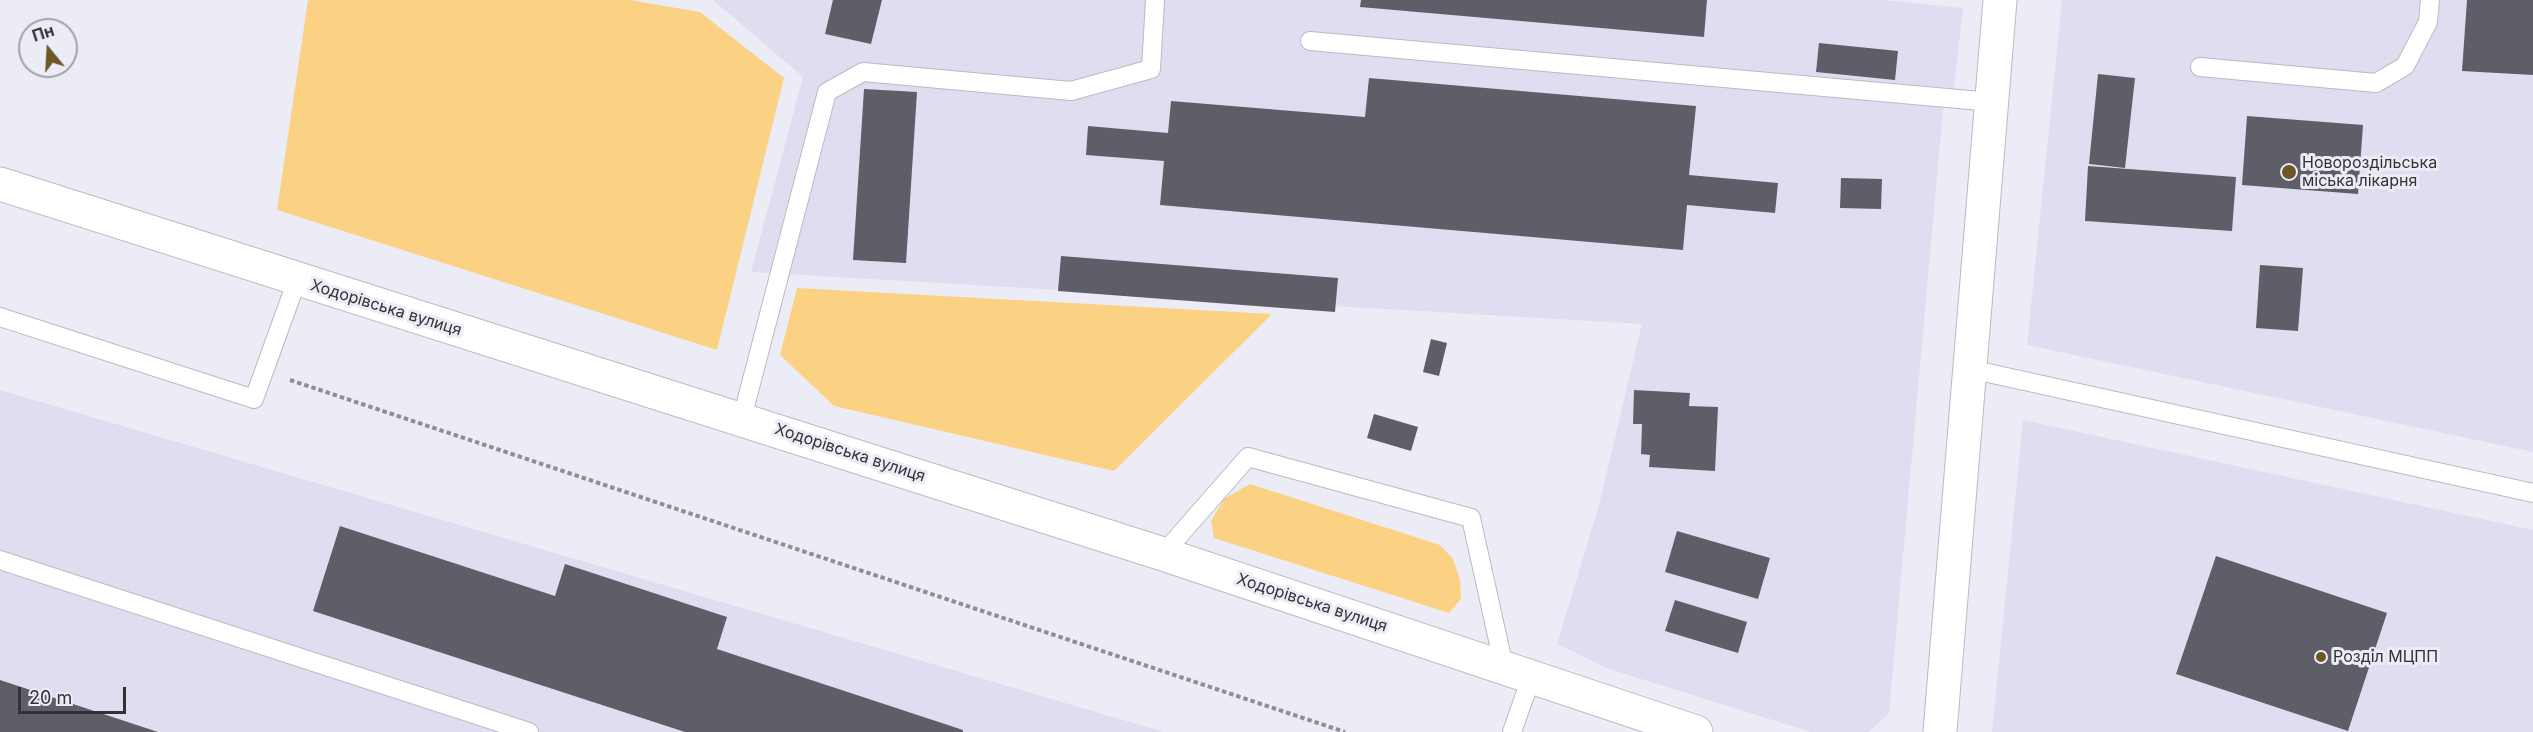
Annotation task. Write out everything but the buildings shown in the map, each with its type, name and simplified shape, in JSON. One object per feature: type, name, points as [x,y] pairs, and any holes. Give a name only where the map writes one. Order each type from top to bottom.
[{"type":"main road","points":[[1940,732],[2000,0]]},
{"type":"main road","name":"Ходорівська вулиця","points":[[0,184],[297,280],[742,418],[1518,671],[1696,732]]},
{"type":"lane","points":[[742,418],[826,92],[863,72],[1071,91],[1151,69],[1155,0]]},
{"type":"lane","points":[[2200,68],[2376,83],[2405,66],[2428,22],[2430,0]]},
{"type":"lane","points":[[1310,41],[1992,102]]},
{"type":"lane","points":[[0,317],[254,399],[297,280]]},
{"type":"lane","points":[[1970,369],[2533,493]]},
{"type":"lane","points":[[1162,554],[1248,457],[1471,518],[1518,671],[1512,732]]},
{"type":"lane","points":[[0,560],[529,732]]},
{"type":"path","points":[[264,371],[1345,732]]},
{"type":"shaded area","points":[[308,0],[630,0],[700,12],[784,78],[717,350],[277,210]]},
{"type":"shaded area","points":[[713,0],[1883,0],[1963,8],[1954,86],[1943,110],[1889,713],[1869,732],[1811,732],[1609,669],[1557,644],[1599,505],[1642,324],[751,272],[803,77]]},
{"type":"shaded area","name":"Новороздільська міська лікарня","points":[[2062,0],[2533,0],[2533,452],[2027,345]]},
{"type":"shaded area","points":[[797,288],[1272,314],[1114,471],[834,406],[780,355]]},
{"type":"shaded area","points":[[0,390],[1164,732],[0,732]]},
{"type":"shaded area","points":[[2023,420],[2533,530],[2533,732],[1992,732]]},
{"type":"shaded area","points":[[1250,484],[1440,545],[1453,559],[1460,580],[1461,599],[1449,613],[1214,538],[1211,521],[1224,499]]},
{"type":"place","name":"Новороздільська міська лікарня","points":[[2289,172]]},
{"type":"place","name":"Розділ МЦПП","points":[[2321,657]]}]
